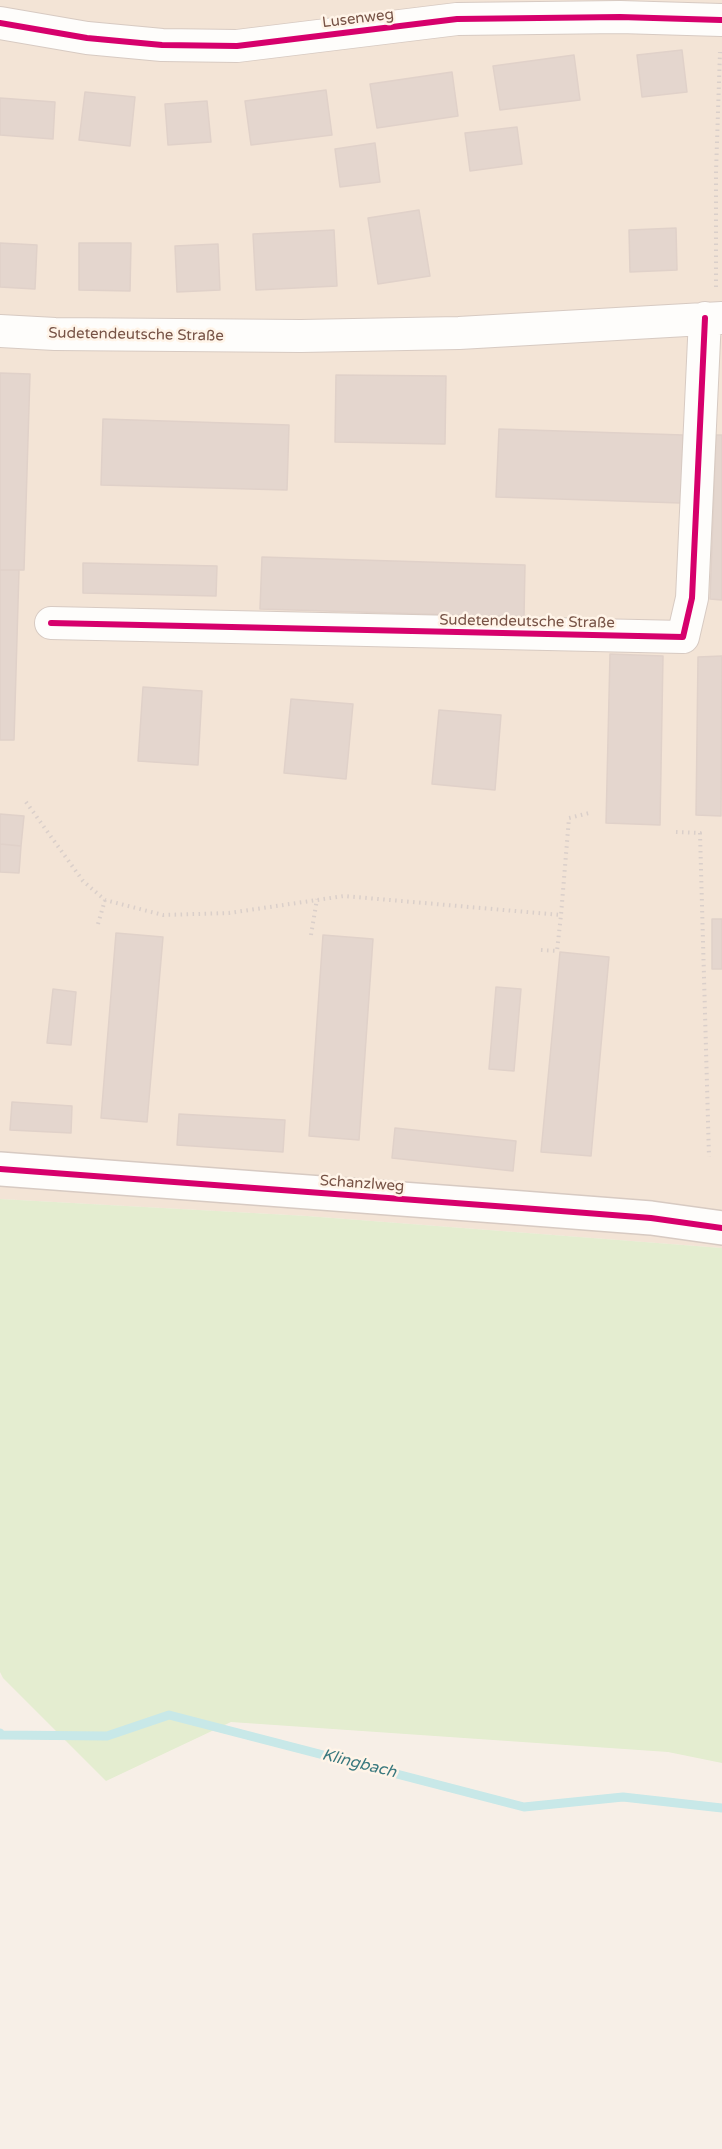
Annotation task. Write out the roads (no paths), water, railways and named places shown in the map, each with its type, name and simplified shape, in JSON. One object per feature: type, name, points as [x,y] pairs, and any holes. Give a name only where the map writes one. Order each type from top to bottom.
[{"type":"street","name":"Lusenweg","points":[[0,23],[87,38],[162,45],[237,46],[458,10],[721,20]]},
{"type":"street","name":"Sudetendeutsche Straße","points":[[0,331],[54,334],[312,336],[459,333],[714,318],[692,598],[682,637],[51,623]]},
{"type":"street","name":"Schanzlweg","points":[[0,1169],[651,1218],[722,1228]]},
{"type":"waterway","name":"Klingbach","points":[[0,1733],[1,1735],[107,1736],[169,1715],[524,1807],[623,1797],[722,1808]]}]
